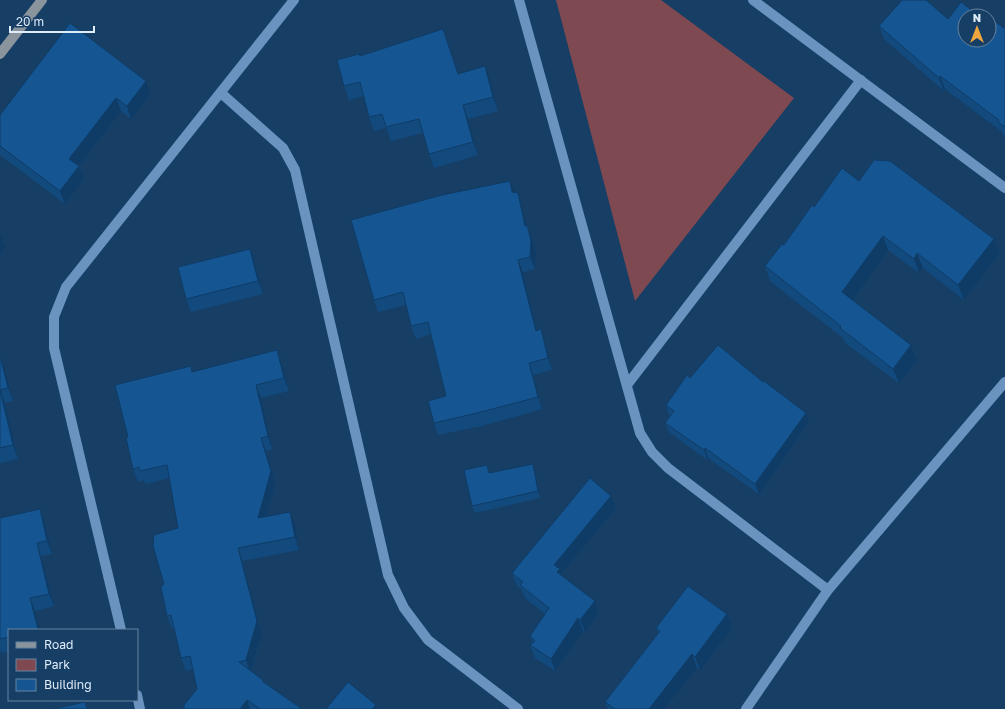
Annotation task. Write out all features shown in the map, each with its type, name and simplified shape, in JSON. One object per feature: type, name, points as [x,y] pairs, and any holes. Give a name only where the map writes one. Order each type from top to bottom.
[{"type":"main road","points":[[0,54],[42,0]]},
{"type":"street","points":[[122,629],[54,348],[54,317],[66,287],[294,0]]},
{"type":"street","points":[[520,0],[640,433],[652,452],[668,468],[828,590]]},
{"type":"street","points":[[753,0],[1005,188]]},
{"type":"street","points":[[627,385],[861,80]]},
{"type":"street","points":[[221,93],[283,148],[295,170],[388,574],[404,608],[428,640],[518,709]]},
{"type":"street","points":[[746,709],[828,590],[1005,382]]},
{"type":"green space","points":[[556,0],[661,0],[794,98],[635,301]]},
{"type":"building","points":[[902,0],[926,0],[948,19],[961,2],[969,8],[957,8],[957,48],[997,48],[997,23],[1005,29],[1005,127],[998,122],[999,120],[940,76],[939,78],[879,26]]},
{"type":"building","points":[[70,23],[146,81],[127,106],[116,98],[69,159],[79,166],[60,191],[0,146],[0,115]]},
{"type":"building","points":[[443,29],[458,74],[485,66],[493,97],[463,105],[473,142],[429,154],[419,119],[386,127],[382,114],[369,117],[360,82],[344,86],[337,60],[359,54],[360,56]]},
{"type":"building","points":[[874,160],[890,161],[994,239],[958,285],[917,253],[914,259],[883,236],[842,292],[911,345],[893,369],[840,328],[841,326],[765,266],[782,244],[784,245],[812,205],[814,207],[842,168],[859,181]]},
{"type":"building","points":[[510,181],[512,192],[518,193],[525,226],[527,225],[531,241],[530,257],[518,260],[536,331],[541,329],[548,358],[529,363],[538,397],[434,423],[428,401],[446,396],[428,322],[411,326],[403,292],[374,300],[351,220],[442,195]]},
{"type":"building","points":[[250,249],[258,281],[186,299],[178,267]]},
{"type":"building","points":[[718,345],[763,382],[764,381],[806,413],[755,484],[705,448],[704,450],[665,423],[674,411],[666,405],[687,375],[690,378]]},
{"type":"building","points":[[277,350],[284,378],[256,385],[268,436],[261,438],[271,471],[258,518],[290,512],[295,537],[238,548],[257,621],[246,660],[239,662],[263,680],[262,681],[302,709],[260,709],[247,700],[240,709],[184,709],[184,705],[197,689],[190,656],[181,658],[171,615],[167,616],[161,587],[164,584],[153,546],[154,535],[178,528],[167,465],[140,471],[139,467],[133,469],[126,438],[128,437],[115,385],[191,366],[192,372]]},
{"type":"building","points":[[0,356],[8,388],[0,390]]},
{"type":"building","points":[[0,390],[13,445],[0,448]]},
{"type":"building","points":[[533,464],[538,491],[472,506],[464,470],[487,465],[489,473]]},
{"type":"building","points":[[590,478],[611,496],[554,565],[560,569],[557,572],[595,601],[580,620],[578,618],[551,659],[530,645],[535,641],[530,636],[549,608],[520,585],[523,582],[512,573]]},
{"type":"building","points":[[40,509],[47,541],[37,543],[49,594],[30,598],[38,629],[8,629],[8,637],[0,639],[0,518]]},
{"type":"building","points":[[688,586],[727,614],[695,657],[692,654],[649,709],[615,709],[605,702],[660,631],[656,628]]},
{"type":"building","points":[[348,682],[376,705],[372,709],[326,709]]},
{"type":"building","points":[[85,702],[87,709],[53,709]]}]
